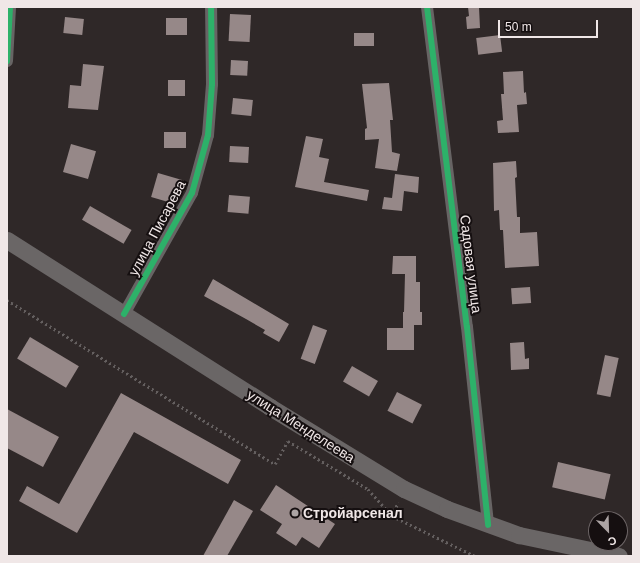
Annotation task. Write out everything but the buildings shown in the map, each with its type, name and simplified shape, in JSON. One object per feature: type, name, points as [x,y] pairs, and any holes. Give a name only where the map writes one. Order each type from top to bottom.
[{"type":"main road","name":"улица Менделеева","points":[[7,240],[270,407],[404,489],[447,509],[519,535],[620,556]]},
{"type":"street","points":[[7,61],[10,7]]},
{"type":"street","name":"улица Писарева","points":[[124,314],[192,193],[208,135],[212,84],[211,7]]},
{"type":"street","name":"Садовая улица","points":[[428,7],[467,327],[488,525]]},
{"type":"path","points":[[7,300],[275,464],[288,441],[368,489],[392,516],[475,556]]},
{"type":"cycle path","points":[[7,61],[10,7]]},
{"type":"cycle path","points":[[124,314],[192,193],[208,135],[212,84],[211,7]]},
{"type":"cycle path","points":[[427,7],[467,327],[488,525]]},
{"type":"place","name":"Стройарсенал","points":[[295,513]]}]
